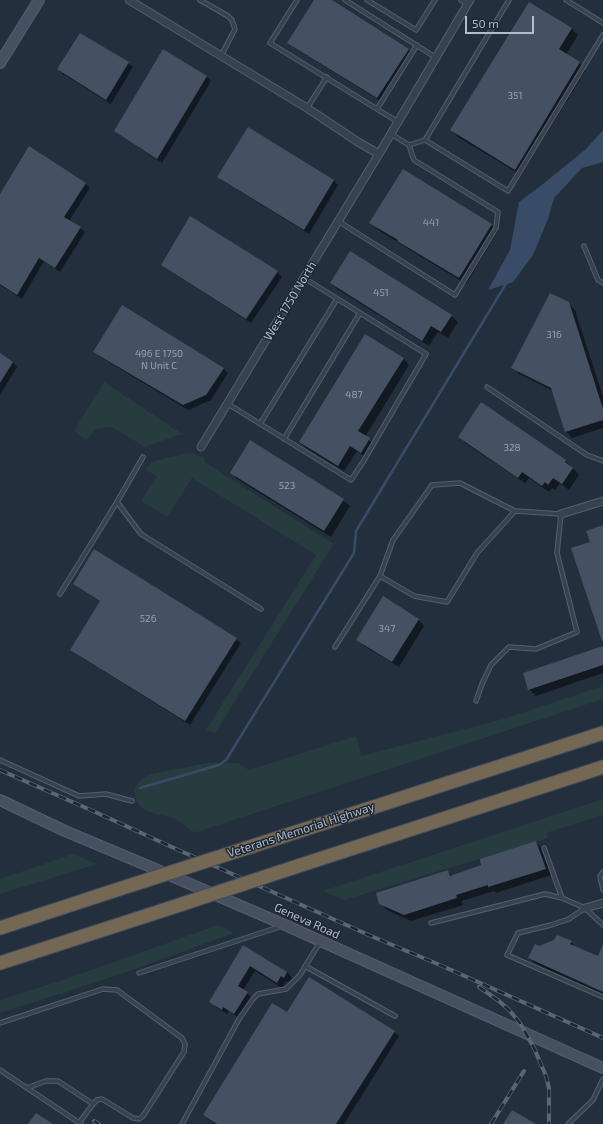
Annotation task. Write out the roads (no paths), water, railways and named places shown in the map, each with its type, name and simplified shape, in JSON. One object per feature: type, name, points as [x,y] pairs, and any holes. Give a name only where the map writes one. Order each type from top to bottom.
[{"type":"highway","name":"Veterans Memorial Highway","points":[[0,928],[603,733]]},
{"type":"highway","points":[[0,962],[603,767]]},
{"type":"main road","points":[[0,63],[39,0]]},
{"type":"main road","name":"Geneva Road","points":[[0,800],[65,831],[286,925],[603,1068]]},
{"type":"street","points":[[129,0],[307,108],[379,154]]},
{"type":"street","name":"West 1750 North","points":[[201,447],[379,154],[466,1]]},
{"type":"street","points":[[561,514],[603,501]]},
{"type":"street","points":[[585,908],[603,903]]},
{"type":"lane","points":[[200,0],[228,16],[232,20],[235,30],[221,56]]},
{"type":"lane","points":[[297,0],[270,42],[398,122]]},
{"type":"lane","points":[[345,0],[435,56]]},
{"type":"lane","points":[[367,0],[416,30],[435,0]]},
{"type":"lane","points":[[409,145],[425,140],[509,0]]},
{"type":"lane","points":[[566,0],[603,23]]},
{"type":"lane","points":[[425,140],[508,191],[603,35]]},
{"type":"lane","points":[[377,109],[417,45]]},
{"type":"lane","points":[[307,108],[327,78]]},
{"type":"lane","points":[[338,221],[455,295],[496,228],[498,212],[414,160],[409,145],[390,133]]},
{"type":"lane","points":[[584,246],[598,280],[603,283]]},
{"type":"lane","points":[[228,404],[351,480],[364,462],[426,354],[304,278]]},
{"type":"lane","points":[[260,424],[337,299]]},
{"type":"lane","points":[[284,439],[360,313]]},
{"type":"lane","points":[[487,387],[587,455],[603,461]]},
{"type":"lane","points":[[60,594],[117,502],[143,456]]},
{"type":"lane","points":[[335,647],[380,576],[393,540],[432,486],[460,483],[515,511],[561,514],[557,553],[577,632],[536,649],[509,647],[492,665],[482,684],[476,701]]},
{"type":"lane","points":[[117,502],[141,534],[261,609]]},
{"type":"lane","points":[[380,576],[414,596],[447,602],[477,553],[515,511]]},
{"type":"lane","points":[[0,760],[79,796],[106,794],[132,802]]},
{"type":"lane","points":[[544,848],[562,898]]},
{"type":"lane","points":[[603,872],[600,876],[603,890]]},
{"type":"lane","points":[[431,923],[545,894],[562,898],[585,908],[603,925]]},
{"type":"lane","points":[[585,908],[569,918],[551,926],[518,933],[507,955],[603,997]]},
{"type":"lane","points":[[139,973],[286,925]]},
{"type":"lane","points":[[182,1124],[240,1019],[253,999],[258,994],[286,989],[300,975],[320,941]]},
{"type":"lane","points":[[305,966],[395,1016]]},
{"type":"lane","points":[[0,1023],[103,989],[118,990],[182,1038],[186,1044],[184,1052],[143,1116],[139,1119],[133,1118],[102,1099],[97,1100],[93,1104],[80,1124],[0,1070]]},
{"type":"lane","points":[[568,1124],[593,1100],[603,1079]]},
{"type":"lane","points":[[27,1088],[46,1081],[58,1081],[93,1104]]},
{"type":"water","points":[[603,130],[603,162],[582,168],[554,198],[548,219],[533,255],[513,282],[488,290],[510,250],[519,202],[586,149]]},
{"type":"waterway","points":[[140,788],[219,765],[226,760],[354,553],[356,531],[507,282]]},
{"type":"railway","points":[[0,770],[603,1038]]},
{"type":"railway","points":[[479,987],[510,1011],[520,1023],[534,1048],[546,1076],[549,1088],[549,1124]]},
{"type":"railway","points":[[491,1124],[524,1071]]},
{"type":"railway","points":[[94,1121],[99,1124]]}]
